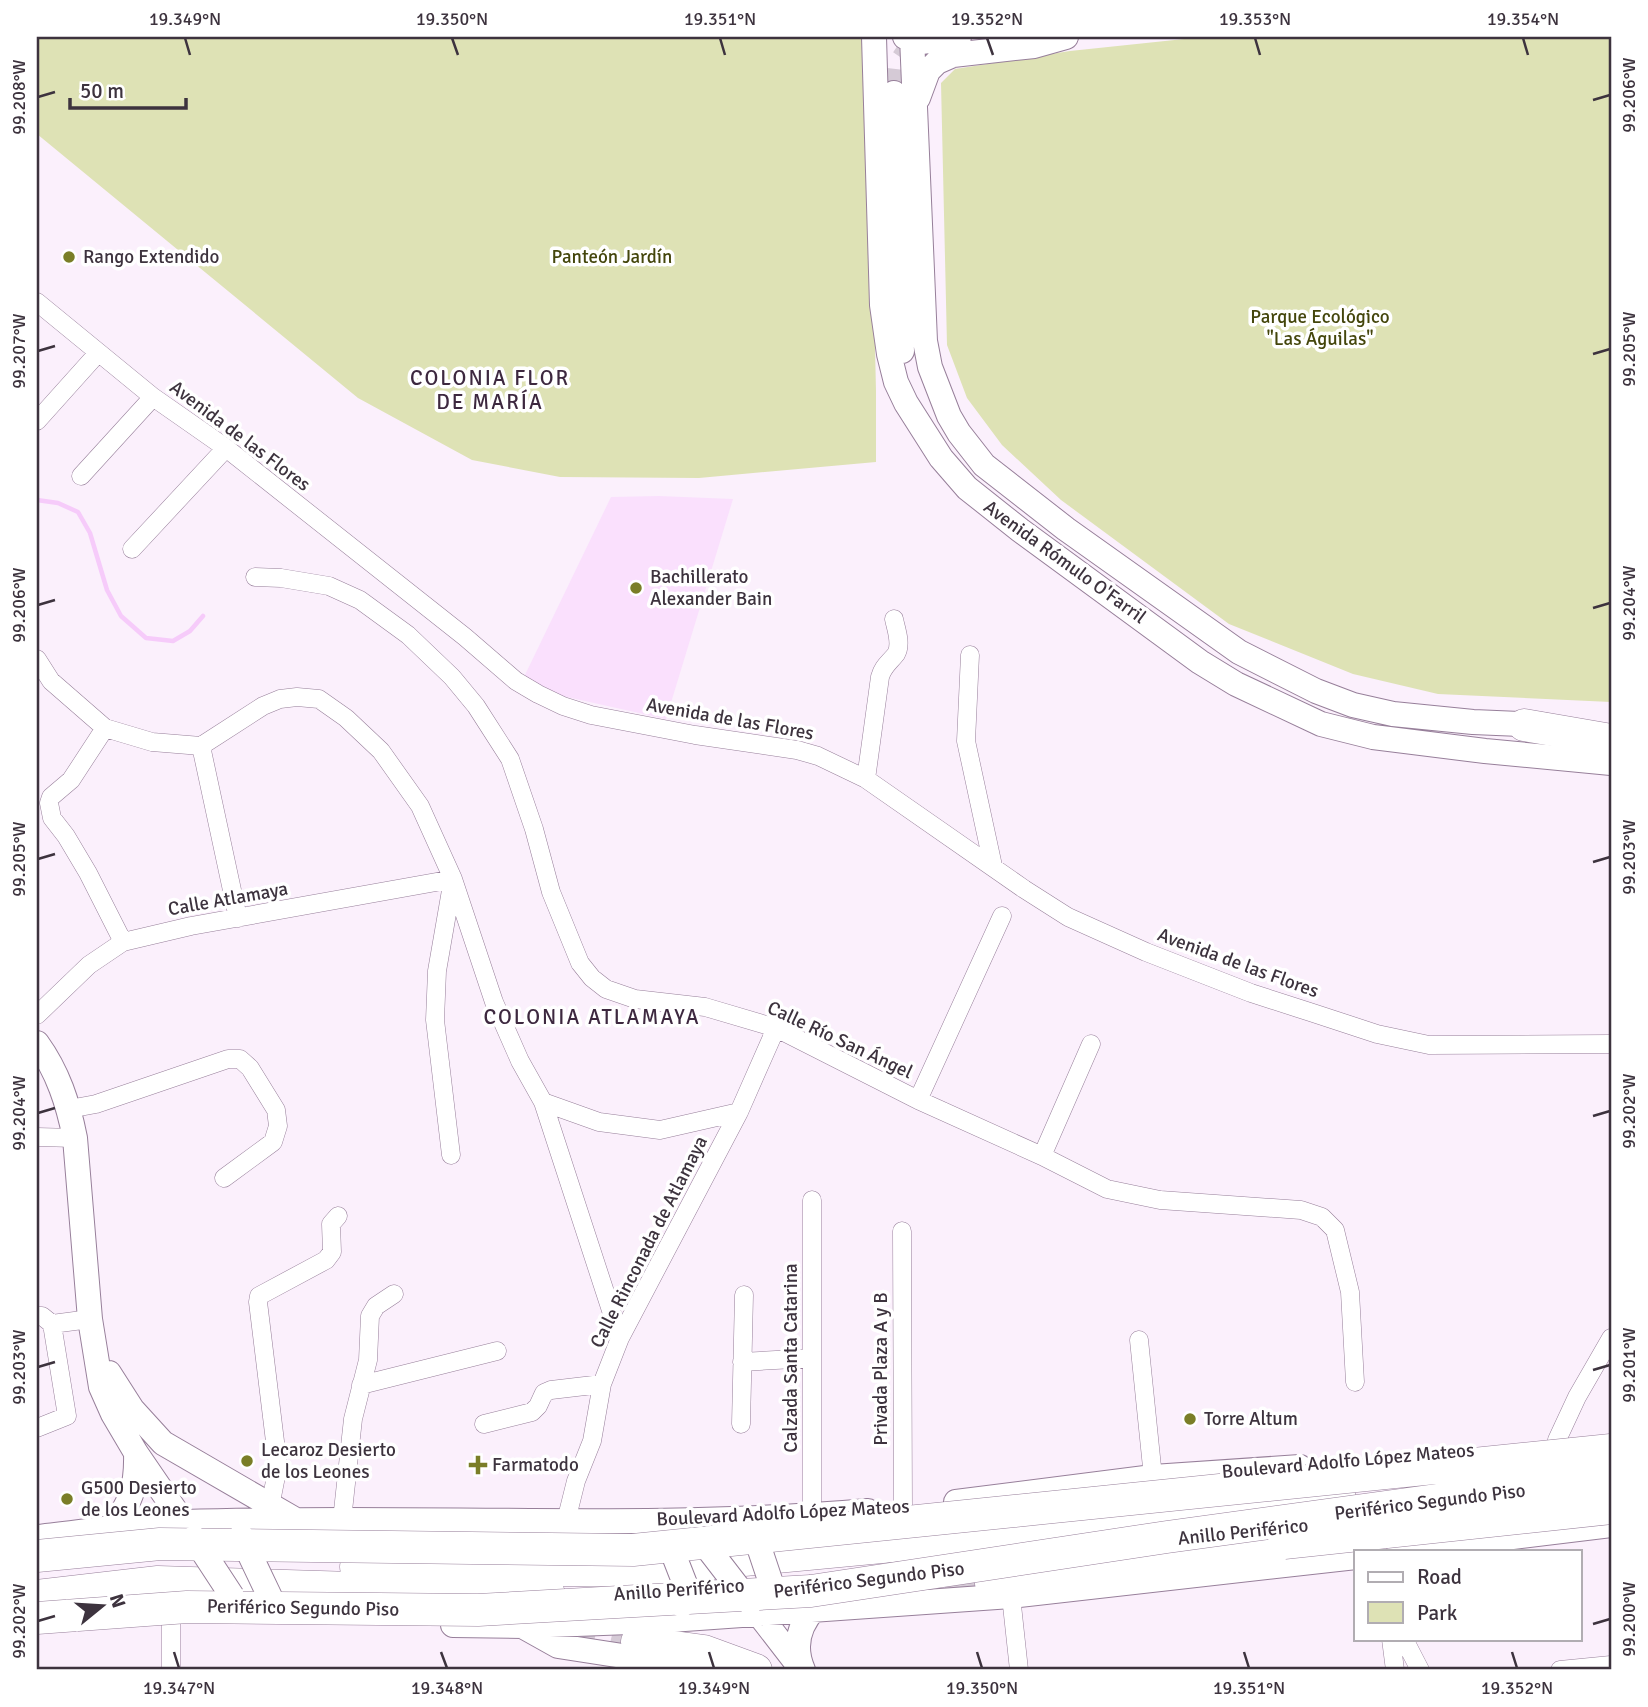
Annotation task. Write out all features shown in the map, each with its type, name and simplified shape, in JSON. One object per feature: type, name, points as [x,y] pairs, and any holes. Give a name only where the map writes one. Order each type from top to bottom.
[{"type":"highway","points":[[1524,725],[1611,740]]},
{"type":"highway","name":"Periférico Segundo Piso","points":[[37,1556],[160,1544],[633,1550],[1611,1450]]},
{"type":"highway","name":"Anillo Periférico","points":[[37,1575],[159,1564],[628,1571],[1204,1514],[1611,1466]]},
{"type":"highway","name":"Periférico Segundo Piso","points":[[37,1618],[187,1607],[478,1610],[811,1591],[1194,1533],[1611,1479]]},
{"type":"highway","points":[[1028,1516],[1088,1486]]},
{"type":"highway","name":"Anillo Periférico","points":[[37,1596],[158,1582],[630,1596],[1611,1492]]},
{"type":"highway","points":[[1495,1539],[1521,1502]]},
{"type":"highway","points":[[1001,1590],[1284,1543],[1611,1508]]},
{"type":"highway","points":[[646,1631],[756,1670]]},
{"type":"main road","name":"Avenida Rómulo O'Farril","points":[[874,37],[882,305],[889,354],[896,382],[928,439],[982,502],[1200,662],[1265,699],[1321,724],[1373,737],[1611,763]]},
{"type":"main road","points":[[910,38],[921,42],[959,37]]},
{"type":"main road","points":[[916,106],[922,83],[937,62],[953,55],[1034,46],[1066,37]]},
{"type":"main road","name":"Avenida Rómulo O'Farril","points":[[910,38],[916,106],[925,341],[930,367],[949,416],[984,465],[1066,529],[1239,652],[1316,691],[1353,705],[1394,713],[1524,725],[1611,724]]},
{"type":"main road","points":[[894,93],[903,366],[918,419]]},
{"type":"main road","points":[[37,1043],[59,1080],[75,1138],[90,1319],[101,1387],[136,1453],[247,1620]]},
{"type":"main road","points":[[97,1353],[132,1409],[163,1443],[294,1520]]},
{"type":"main road","name":"Boulevard Adolfo López Mateos","points":[[37,1537],[111,1529],[238,1529],[294,1520],[566,1521],[683,1518],[755,1529],[813,1515],[903,1508],[1153,1478],[1349,1464],[1611,1434]]},
{"type":"main road","points":[[111,1529],[126,1508],[134,1490],[136,1453]]},
{"type":"main road","points":[[683,1518],[703,1542],[769,1606]]},
{"type":"main road","points":[[645,1520],[671,1548],[687,1588],[682,1605],[646,1631]]},
{"type":"main road","points":[[1407,1550],[1611,1525]]},
{"type":"main road","points":[[238,1529],[280,1620]]},
{"type":"main road","points":[[755,1529],[769,1606],[803,1670]]},
{"type":"main road","points":[[37,1631],[171,1620],[280,1620],[646,1631],[769,1606],[815,1608],[1354,1557]]},
{"type":"main road","points":[[803,1670],[799,1661],[798,1641],[803,1623],[815,1608]]},
{"type":"main road","points":[[523,1626],[558,1646],[713,1670]]},
{"type":"street","name":"Avenida de las Flores","points":[[37,302],[153,397],[226,447],[465,637],[516,681],[563,706],[591,715],[695,735],[797,750],[818,756],[866,779],[1068,917],[1146,952],[1251,993],[1377,1034],[1429,1045],[1611,1044]]},
{"type":"street","points":[[37,421],[98,353]]},
{"type":"street","points":[[80,476],[153,397]]},
{"type":"street","points":[[132,550],[226,447]]},
{"type":"street","name":"Calle Río San Ángel","points":[[255,578],[281,578],[329,586],[360,600],[408,635],[460,686],[510,759],[534,829],[551,892],[580,963],[592,978],[606,989],[635,999],[705,1007],[776,1027],[918,1100],[1042,1156],[1107,1189],[1160,1200],[1301,1210],[1322,1217],[1335,1230],[1350,1292],[1355,1382]]},
{"type":"street","points":[[866,779],[880,677],[885,664],[897,653],[894,620]]},
{"type":"street","points":[[970,654],[966,741],[993,866]]},
{"type":"street","points":[[37,659],[51,681],[105,728],[152,741],[201,746],[263,706],[280,699],[298,697],[319,699],[346,718],[381,751],[420,806],[453,880],[494,1002],[520,1061],[543,1102],[620,1338]]},
{"type":"street","points":[[105,728],[71,780],[51,797],[49,803],[52,818],[88,873],[123,942]]},
{"type":"street","points":[[201,746],[238,918]]},
{"type":"street","points":[[451,1155],[435,1020],[437,971],[453,880]]},
{"type":"street","name":"Calle Atlamaya","points":[[37,1015],[89,965],[123,942],[156,933],[453,880]]},
{"type":"street","points":[[918,1100],[1002,916]]},
{"type":"street","name":"Calle Rinconada de Atlamaya","points":[[566,1521],[576,1481],[592,1441],[602,1384],[620,1338],[739,1112],[776,1027]]},
{"type":"street","points":[[1042,1156],[1091,1044]]},
{"type":"street","points":[[69,1109],[96,1104],[228,1059],[240,1059],[250,1068],[276,1110],[278,1126],[273,1142],[223,1178]]},
{"type":"street","points":[[543,1102],[599,1122],[660,1130],[739,1112]]},
{"type":"street","points":[[37,1138],[75,1138]]},
{"type":"street","name":"Calzada Santa Catarina","points":[[813,1200],[813,1515]]},
{"type":"street","points":[[270,1507],[278,1466],[259,1296],[326,1260],[332,1252],[331,1224],[338,1216]]},
{"type":"street","name":"Privada Plaza A y B","points":[[902,1231],[903,1508]]},
{"type":"street","points":[[342,1520],[353,1419],[368,1360],[370,1316],[376,1307],[394,1294]]},
{"type":"street","points":[[741,1424],[744,1295]]},
{"type":"street","points":[[37,1428],[67,1416],[44,1320],[90,1319]]},
{"type":"street","points":[[1557,1440],[1577,1397],[1611,1338]]},
{"type":"street","points":[[1139,1340],[1153,1478]]},
{"type":"street","points":[[362,1385],[497,1351]]},
{"type":"street","points":[[742,1362],[812,1358]]},
{"type":"street","points":[[484,1424],[532,1412],[544,1393],[551,1390],[602,1384]]},
{"type":"street","points":[[1001,1590],[1019,1670]]},
{"type":"street","points":[[171,1620],[171,1670]]},
{"type":"street","points":[[1391,1640],[1395,1670]]},
{"type":"street","points":[[1405,1640],[1420,1670]]},
{"type":"street","points":[[1560,1670],[1611,1665]]},
{"type":"shaded area","name":"Bachillerato Alexander Bain","points":[[611,497],[733,499],[666,719],[558,695],[524,677]]},
{"type":"green space","name":"Panteón Jardín","points":[[37,37],[868,37],[876,462],[699,478],[560,477],[472,460],[358,398],[37,134]]},
{"type":"green space","name":"Parque Ecológico \"Las Águilas\"","points":[[1203,37],[1611,37],[1611,702],[1438,694],[1353,674],[1229,624],[1061,500],[1002,445],[967,398],[947,345],[941,83],[955,69],[1070,51]]},
{"type":"waterway","points":[[37,500],[58,503],[78,512],[90,533],[107,590],[121,616],[146,638],[173,641],[190,631],[203,616]]},
{"type":"tunnel","points":[[894,93],[897,68],[918,37]]},
{"type":"tunnel","points":[[897,1591],[991,1583]]},
{"type":"tunnel","points":[[566,1622],[637,1642]]},
{"type":"place","name":"Rango Extendido","points":[[69,257]]},
{"type":"place","name":"Bachillerato Alexander Bain","points":[[636,588]]},
{"type":"place","name":"Torre Altum","points":[[1190,1419]]},
{"type":"place","name":"Lecaroz Desierto de los Leones","points":[[247,1461]]},
{"type":"place","name":"Farmatodo","points":[[478,1465]]},
{"type":"place","name":"G500 Desierto de los Leones","points":[[67,1499]]},
{"type":"district","name":"COLONIA FLOR DE MARÍA","points":[[490,390]]},
{"type":"district","name":"COLONIA ATLAMAYA","points":[[592,1017]]}]
